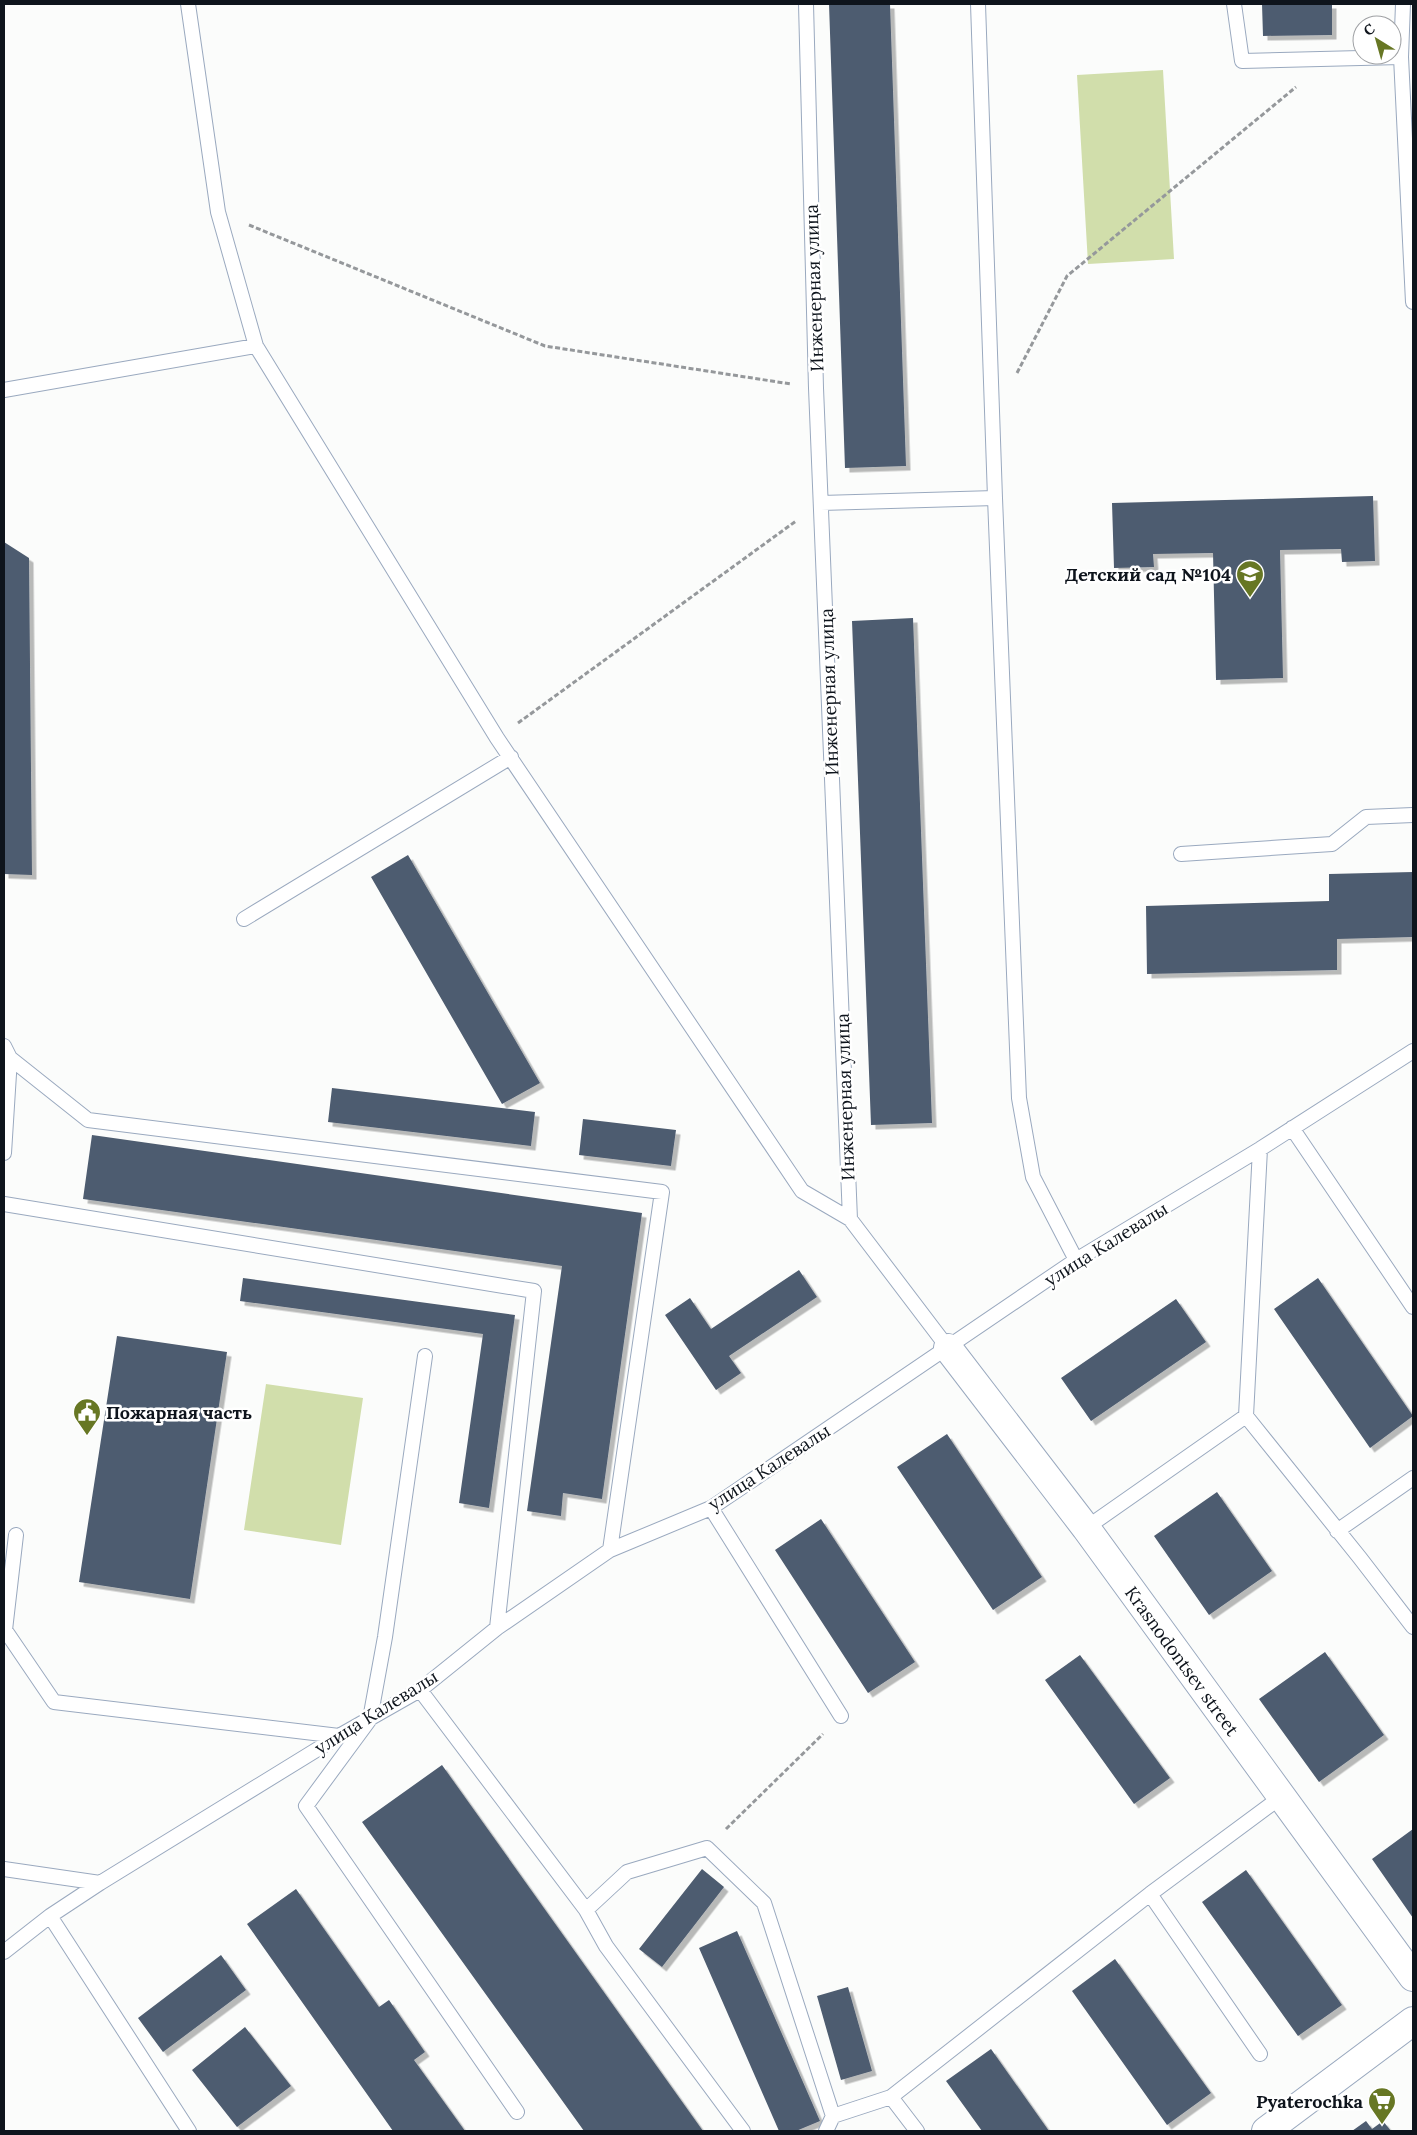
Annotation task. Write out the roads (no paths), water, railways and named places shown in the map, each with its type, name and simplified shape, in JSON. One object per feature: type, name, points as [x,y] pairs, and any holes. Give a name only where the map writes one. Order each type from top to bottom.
[{"type":"street","name":"Krasnodontsev street","points":[[948,1348],[1086,1528],[1413,1977]]},
{"type":"street","points":[[1266,2131],[1413,2021]]},
{"type":"lane","points":[[188,4],[218,212],[256,346],[497,738],[802,1191],[850,1219],[948,1348]]},
{"type":"lane","name":"Инженерная улица","points":[[806,4],[816,388],[850,1219]]},
{"type":"lane","points":[[978,4],[995,498],[1019,1098],[1033,1177],[1076,1260]]},
{"type":"lane","points":[[1234,4],[1242,61],[1352,59]]},
{"type":"lane","points":[[1403,4],[1402,57],[1413,302]]},
{"type":"lane","points":[[4,390],[256,346]]},
{"type":"lane","points":[[821,503],[995,498]]},
{"type":"lane","points":[[244,919],[511,757]]},
{"type":"lane","points":[[1181,854],[1332,844],[1366,817],[1413,815]]},
{"type":"lane","points":[[4,1153],[7,1052]]},
{"type":"lane","points":[[7,1052],[88,1120],[662,1192],[610,1550]]},
{"type":"lane","name":"улица Калевалы","points":[[4,1952],[50,1916],[100,1883],[339,1736],[420,1690],[497,1628],[610,1550],[711,1508],[1076,1260],[1260,1150],[1413,1052]]},
{"type":"lane","points":[[1292,1128],[1413,1307]]},
{"type":"lane","points":[[1260,1150],[1246,1416],[1413,1627]]},
{"type":"lane","points":[[4,1204],[534,1291],[497,1628]]},
{"type":"lane","points":[[425,1356],[387,1627],[370,1719],[306,1806],[517,2112]]},
{"type":"lane","points":[[1086,1528],[1246,1416]]},
{"type":"lane","points":[[1337,1531],[1413,1478]]},
{"type":"lane","points":[[711,1508],[841,1716]]},
{"type":"lane","points":[[16,1535],[5,1630],[54,1702],[339,1736]]},
{"type":"lane","points":[[420,1690],[586,1910],[606,1946],[742,2131]]},
{"type":"lane","points":[[833,2116],[891,2097],[1150,1894],[1281,1797]]},
{"type":"lane","points":[[586,1910],[627,1872],[708,1848],[764,1903],[833,2116],[826,2131]]},
{"type":"lane","points":[[4,1869],[100,1883]]},
{"type":"lane","points":[[1150,1894],[1260,2054]]},
{"type":"lane","points":[[50,1916],[188,2131]]},
{"type":"lane","points":[[891,2097],[917,2131]]},
{"type":"place","name":"Детский сад №104","points":[[1250,598]]},
{"type":"place","name":"Пожарная часть","points":[[87,1436]]},
{"type":"place","name":"Pyaterochka","points":[[1382,2125]]}]
